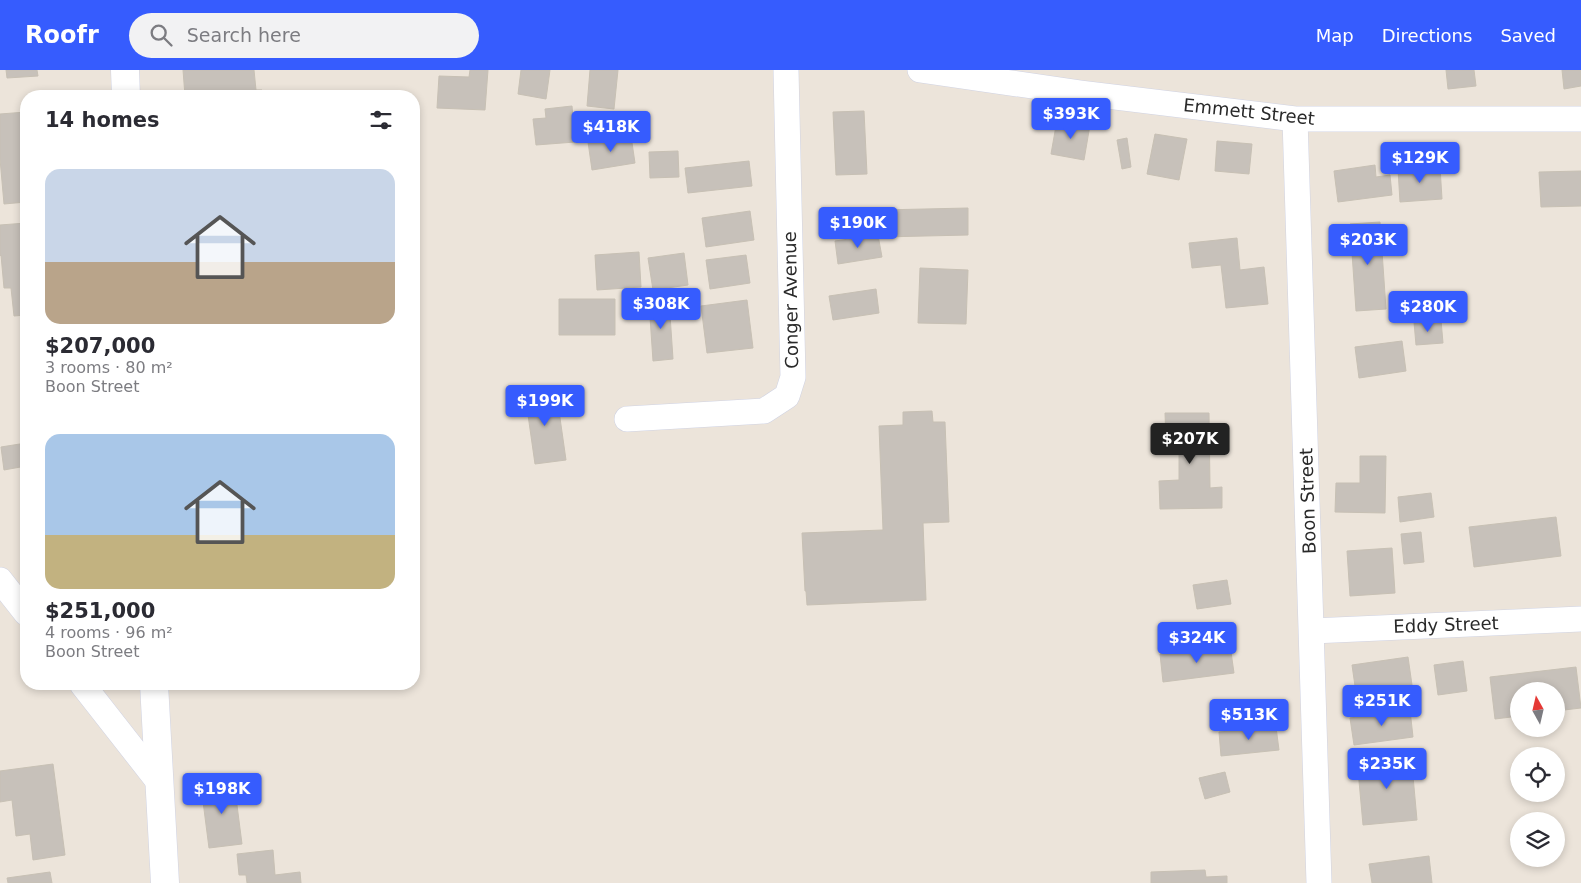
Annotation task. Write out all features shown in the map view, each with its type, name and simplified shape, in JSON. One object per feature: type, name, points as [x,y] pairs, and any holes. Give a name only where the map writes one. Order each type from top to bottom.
[{"type":"street","points":[[125,70],[126,90]]},
{"type":"street","name":"Conger Avenue","points":[[627,419],[764,411],[787,396],[792,375],[786,70]]},
{"type":"street","name":"Emmett Street","points":[[920,70],[1081,93],[1295,119],[1581,119]]},
{"type":"street","name":"Boon Street","points":[[1295,119],[1319,883]]},
{"type":"street","points":[[0,580],[20,605]]},
{"type":"street","name":"Eddy Street","points":[[1312,631],[1581,619]]},
{"type":"street","points":[[87,690],[158,781]]},
{"type":"street","points":[[154,690],[165,883]]},
{"type":"building","points":[[6,70],[37,70],[38,76],[7,78]]},
{"type":"building","points":[[183,70],[254,70],[256,90],[185,90]]},
{"type":"building","points":[[470,70],[488,70],[485,110],[437,108],[439,76],[469,77]]},
{"type":"building","points":[[521,70],[550,70],[546,99],[518,94]]},
{"type":"building","points":[[590,70],[618,70],[614,109],[587,106]]},
{"type":"building","points":[[1446,70],[1474,70],[1476,86],[1448,89]]},
{"type":"building","points":[[1562,70],[1581,70],[1581,86],[1564,89]]},
{"type":"building","points":[[572,106],[575,142],[536,145],[533,119],[546,118],[545,109]]},
{"type":"building","points":[[864,111],[867,174],[836,175],[833,112]]},
{"type":"building","points":[[20,112],[20,203],[4,204],[0,159],[0,114]]},
{"type":"building","points":[[1057,120],[1090,125],[1084,160],[1051,154]]},
{"type":"building","points":[[1155,134],[1187,139],[1179,180],[1147,174]]},
{"type":"building","points":[[631,136],[635,163],[592,170],[588,142]]},
{"type":"building","points":[[1127,138],[1131,167],[1122,169],[1117,140]]},
{"type":"building","points":[[1217,141],[1252,144],[1249,174],[1215,171]]},
{"type":"building","points":[[678,151],[679,177],[650,178],[649,152]]},
{"type":"building","points":[[749,161],[752,186],[688,193],[685,168]]},
{"type":"building","points":[[1375,165],[1376,177],[1390,175],[1392,195],[1338,202],[1334,171]]},
{"type":"building","points":[[1440,167],[1442,199],[1400,202],[1398,169]]},
{"type":"building","points":[[1581,171],[1581,206],[1541,207],[1539,172]]},
{"type":"building","points":[[968,208],[968,235],[882,237],[881,210]]},
{"type":"building","points":[[750,211],[754,240],[706,247],[702,218]]},
{"type":"building","points":[[1380,222],[1386,309],[1356,311],[1350,224]]},
{"type":"building","points":[[20,223],[20,316],[14,316],[11,288],[4,288],[0,256],[0,225]]},
{"type":"building","points":[[878,235],[882,257],[838,264],[835,241]]},
{"type":"building","points":[[1237,238],[1240,270],[1264,267],[1268,304],[1226,308],[1221,265],[1192,268],[1189,243]]},
{"type":"building","points":[[639,252],[641,287],[597,290],[595,255]]},
{"type":"building","points":[[684,253],[688,285],[653,290],[648,258]]},
{"type":"building","points":[[746,255],[750,283],[710,289],[706,260]]},
{"type":"building","points":[[920,268],[968,270],[966,324],[918,323]]},
{"type":"building","points":[[876,289],[879,313],[833,320],[829,296]]},
{"type":"building","points":[[559,299],[615,299],[615,335],[559,335]]},
{"type":"building","points":[[669,300],[673,359],[653,361],[649,302]]},
{"type":"building","points":[[747,300],[753,348],[707,353],[701,306]]},
{"type":"building","points":[[1441,320],[1443,343],[1416,345],[1414,322]]},
{"type":"building","points":[[1402,341],[1406,371],[1359,378],[1355,347]]},
{"type":"building","points":[[556,390],[566,460],[535,464],[525,394]]},
{"type":"building","points":[[932,411],[933,422],[945,422],[949,522],[923,523],[926,600],[807,605],[802,533],[883,530],[879,426],[903,425],[903,412]]},
{"type":"building","points":[[1165,413],[1209,413],[1210,488],[1222,487],[1222,508],[1160,509],[1159,481],[1179,480],[1179,440],[1166,441]]},
{"type":"building","points":[[20,444],[20,467],[4,470],[1,447]]},
{"type":"building","points":[[1360,456],[1386,456],[1385,513],[1335,512],[1336,483],[1360,483]]},
{"type":"building","points":[[1431,493],[1434,517],[1400,522],[1398,497]]},
{"type":"building","points":[[1556,517],[1561,556],[1474,567],[1469,527]]},
{"type":"building","points":[[1421,532],[1424,562],[1404,564],[1401,534]]},
{"type":"building","points":[[1392,548],[1395,593],[1350,596],[1347,551]]},
{"type":"building","points":[[1227,580],[1231,604],[1197,609],[1193,585]]},
{"type":"building","points":[[1230,645],[1234,673],[1163,682],[1160,654]]},
{"type":"building","points":[[1408,657],[1412,685],[1356,693],[1352,665]]},
{"type":"building","points":[[1463,661],[1467,691],[1438,695],[1434,665]]},
{"type":"building","points":[[1576,667],[1581,708],[1565,710],[1565,682],[1510,682],[1510,717],[1495,719],[1490,677]]},
{"type":"building","points":[[1410,710],[1413,737],[1354,745],[1350,718]]},
{"type":"building","points":[[1276,727],[1279,750],[1221,756],[1219,732]]},
{"type":"building","points":[[1411,754],[1417,820],[1363,825],[1357,759]]},
{"type":"building","points":[[53,764],[65,855],[33,860],[30,834],[16,836],[12,800],[0,802],[0,771]]},
{"type":"building","points":[[1225,772],[1230,792],[1205,799],[1199,778]]},
{"type":"building","points":[[234,782],[242,844],[209,848],[201,786]]},
{"type":"building","points":[[273,850],[275,875],[300,872],[301,883],[247,883],[246,875],[239,875],[237,854]]},
{"type":"building","points":[[1429,856],[1432,883],[1372,883],[1369,864]]},
{"type":"building","points":[[1205,870],[1206,877],[1227,876],[1227,883],[1151,883],[1151,872]]},
{"type":"building","points":[[50,872],[52,883],[8,883],[7,878]]}]
